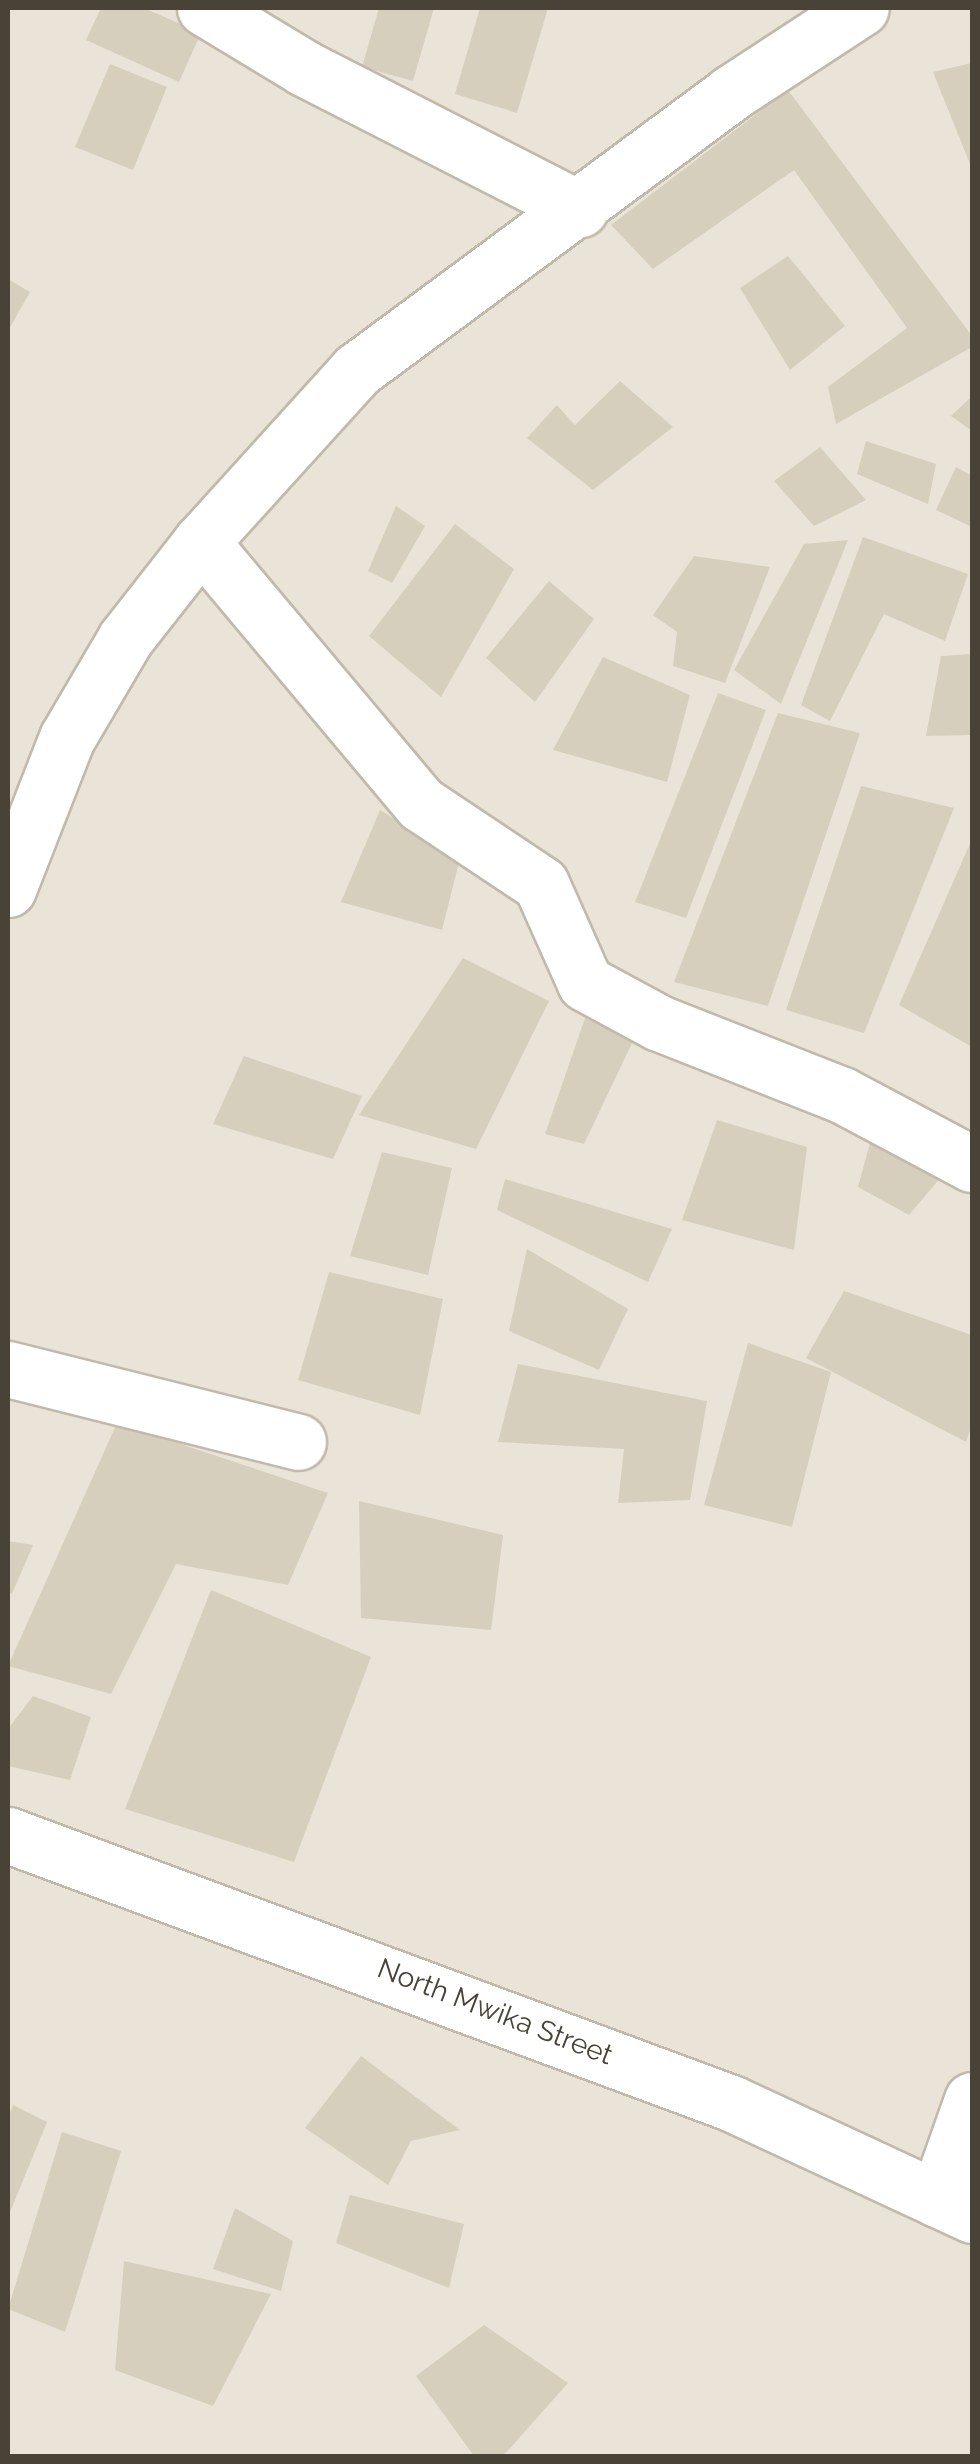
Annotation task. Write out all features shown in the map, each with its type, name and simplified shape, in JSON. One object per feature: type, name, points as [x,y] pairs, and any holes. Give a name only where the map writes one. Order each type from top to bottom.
[{"type":"street","points":[[205,8],[304,68],[580,208]]},
{"type":"street","points":[[8,889],[67,738],[125,639],[201,542],[357,370],[731,93],[861,8]]},
{"type":"street","points":[[201,542],[421,804],[541,884],[585,983],[659,1022],[842,1095],[972,1164]]},
{"type":"street","points":[[8,1369],[298,1442]]},
{"type":"street","name":"North Mwika Street","points":[[8,1835],[731,2103],[954,2207]]},
{"type":"street","points":[[954,2207],[972,2100]]},
{"type":"shaded area","points":[[8,8],[972,8],[972,2456],[8,2456]]},
{"type":"building","points":[[101,8],[144,8],[201,33],[179,82],[86,40]]},
{"type":"building","points":[[379,8],[434,8],[413,81],[362,67]]},
{"type":"building","points":[[480,8],[548,8],[517,113],[455,94]]},
{"type":"building","points":[[972,63],[972,169],[933,72]]},
{"type":"building","points":[[110,64],[167,87],[133,170],[75,147]]},
{"type":"building","points":[[788,90],[972,336],[972,347],[836,424],[828,387],[907,328],[794,170],[653,269],[611,225]]},
{"type":"building","points":[[788,256],[845,326],[790,370],[740,288]]},
{"type":"building","points":[[8,279],[30,292],[8,331]]},
{"type":"building","points":[[620,381],[673,427],[593,490],[527,438],[557,405],[575,425]]},
{"type":"building","points":[[972,396],[972,431],[951,416]]},
{"type":"building","points":[[866,441],[936,464],[928,504],[857,474]]},
{"type":"building","points":[[820,447],[866,500],[814,526],[774,481]]},
{"type":"building","points":[[956,467],[972,476],[972,527],[936,510]]},
{"type":"building","points":[[396,506],[425,526],[392,583],[368,571]]},
{"type":"building","points":[[455,524],[514,569],[441,697],[369,636]]},
{"type":"building","points":[[863,537],[968,574],[945,641],[884,614],[830,721],[801,705]]},
{"type":"building","points":[[848,540],[781,704],[734,670],[804,544]]},
{"type":"building","points":[[694,556],[770,567],[725,683],[673,666],[677,632],[653,615]]},
{"type":"building","points":[[549,581],[594,619],[535,702],[486,658]]},
{"type":"building","points":[[972,654],[972,735],[926,736],[941,656]]},
{"type":"building","points":[[603,657],[690,695],[667,782],[553,750]]},
{"type":"building","points":[[718,693],[766,710],[686,918],[635,902]]},
{"type":"building","points":[[778,713],[860,733],[768,1006],[674,982]]},
{"type":"building","points":[[861,786],[954,808],[864,1033],[786,1010]]},
{"type":"building","points":[[380,810],[460,858],[442,930],[341,902]]},
{"type":"building","points":[[972,839],[972,1047],[899,1005]]},
{"type":"building","points":[[463,958],[549,1001],[476,1149],[359,1115]]},
{"type":"building","points":[[585,1018],[633,1041],[584,1144],[545,1134]]},
{"type":"building","points":[[244,1056],[362,1096],[333,1159],[213,1124]]},
{"type":"building","points":[[717,1120],[807,1147],[794,1250],[682,1220]]},
{"type":"building","points":[[873,1132],[948,1169],[909,1215],[858,1187]]},
{"type":"building","points":[[382,1152],[452,1168],[428,1275],[350,1256]]},
{"type":"building","points":[[505,1179],[672,1229],[648,1282],[497,1210]]},
{"type":"building","points":[[527,1249],[628,1309],[599,1370],[509,1331]]},
{"type":"building","points":[[329,1272],[443,1299],[420,1415],[298,1380]]},
{"type":"building","points":[[844,1291],[972,1335],[972,1425],[966,1442],[806,1358]]},
{"type":"building","points":[[748,1343],[831,1372],[792,1527],[704,1505]]},
{"type":"building","points":[[518,1364],[707,1401],[690,1500],[618,1503],[624,1449],[498,1442]]},
{"type":"building","points":[[117,1423],[328,1493],[288,1585],[176,1564],[111,1694],[8,1666]]},
{"type":"building","points":[[359,1501],[503,1535],[491,1630],[361,1618]]},
{"type":"building","points":[[8,1541],[33,1545],[12,1594],[8,1592]]},
{"type":"building","points":[[211,1590],[371,1657],[294,1862],[125,1809]]},
{"type":"building","points":[[33,1696],[91,1717],[70,1780],[8,1766],[8,1729]]},
{"type":"building","points":[[361,2056],[460,2130],[411,2141],[388,2185],[305,2128]]},
{"type":"building","points":[[13,2105],[47,2122],[8,2217],[8,2118]]},
{"type":"building","points":[[62,2132],[121,2151],[65,2332],[8,2309]]},
{"type":"building","points":[[350,2195],[464,2224],[449,2288],[336,2243]]},
{"type":"building","points":[[235,2208],[293,2241],[281,2291],[213,2269]]},
{"type":"building","points":[[124,2261],[271,2294],[213,2406],[115,2370]]},
{"type":"building","points":[[484,2325],[568,2383],[503,2456],[474,2456],[416,2376]]}]
